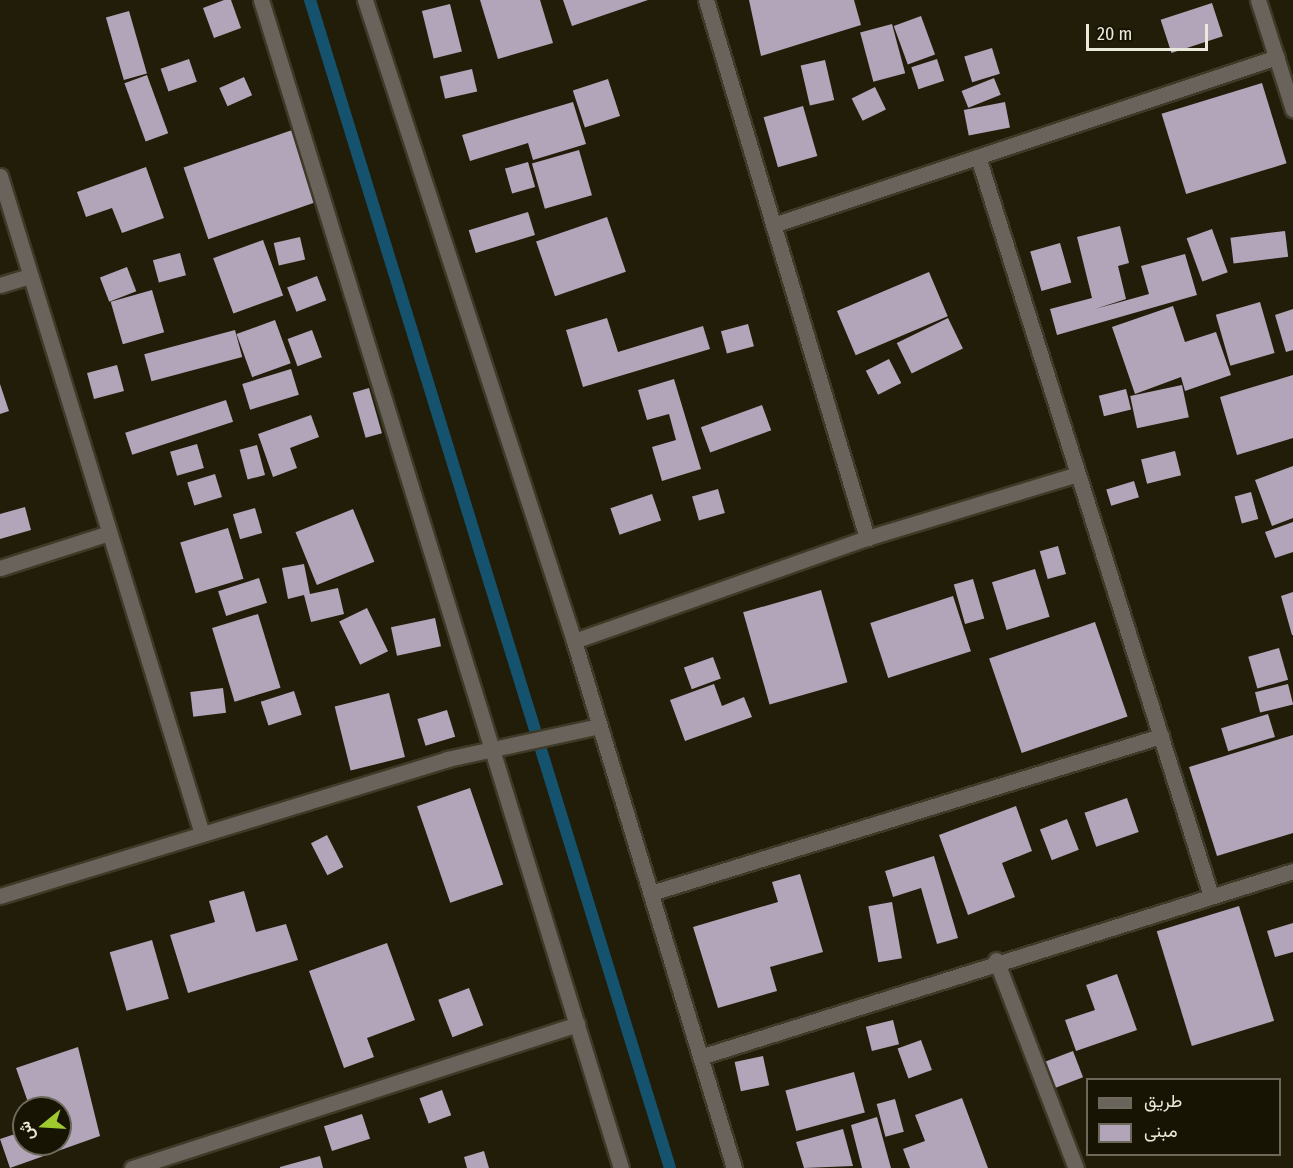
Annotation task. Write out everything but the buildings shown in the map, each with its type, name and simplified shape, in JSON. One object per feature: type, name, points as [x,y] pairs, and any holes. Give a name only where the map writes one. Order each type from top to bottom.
[{"type":"street","points":[[261,0],[494,748],[621,1168]]},
{"type":"street","points":[[365,0],[574,641],[734,1168]]},
{"type":"street","points":[[706,0],[867,538]]},
{"type":"street","points":[[1258,0],[1293,110]]},
{"type":"street","points":[[773,225],[979,160],[1277,57]]},
{"type":"street","points":[[979,160],[1211,896]]},
{"type":"street","points":[[0,176],[106,534],[202,834]]},
{"type":"street","points":[[0,285],[29,276]]},
{"type":"street","points":[[574,641],[867,538],[1077,474]]},
{"type":"street","points":[[0,568],[106,534]]},
{"type":"street","points":[[0,896],[494,748],[599,726]]},
{"type":"street","points":[[651,893],[1161,736]]},
{"type":"street","points":[[700,1057],[996,960],[1293,871]]},
{"type":"street","points":[[996,960],[1076,1168]]},
{"type":"street","points":[[132,1168],[577,1024]]},
{"type":"waterway","points":[[310,0],[670,1168]]}]
